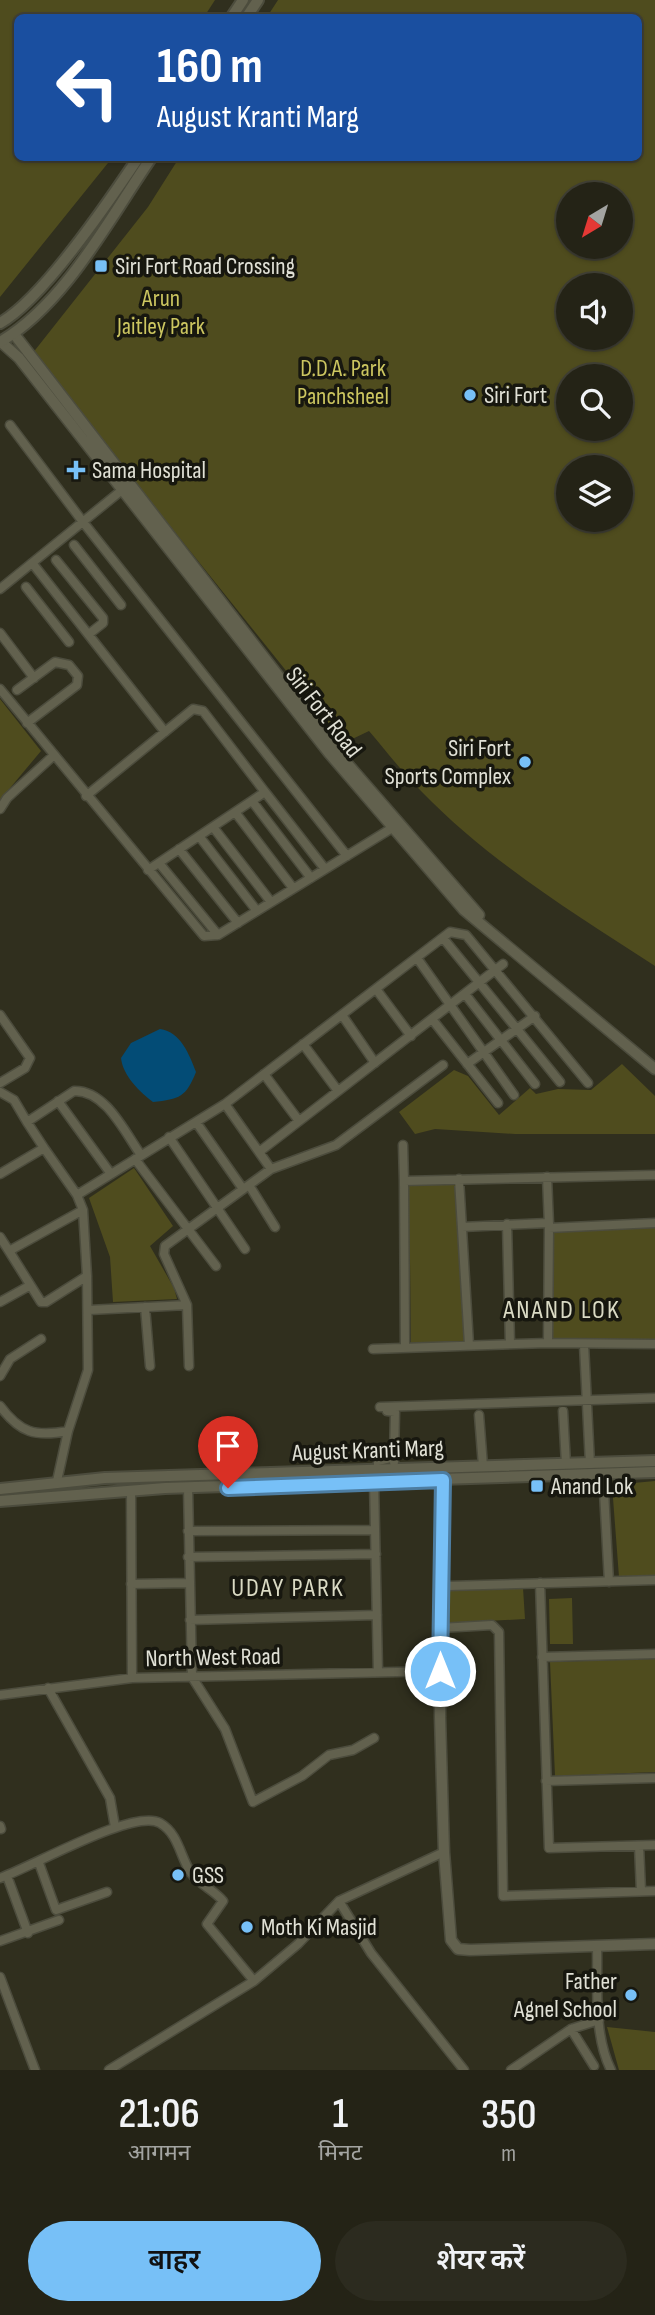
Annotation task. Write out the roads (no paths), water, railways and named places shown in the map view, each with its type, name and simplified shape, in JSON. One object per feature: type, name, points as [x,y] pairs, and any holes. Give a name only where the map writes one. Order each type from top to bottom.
[{"type":"main road","points":[[1,321],[16,314],[45,280],[109,201],[136,161]]},
{"type":"main road","points":[[1,342],[14,334],[57,292],[149,161]]},
{"type":"main road","points":[[45,280],[52,277],[60,281],[57,292]]},
{"type":"main road","name":"August Kranti Marg","points":[[0,1501],[188,1488],[378,1469],[394,1460],[442,1474],[483,1466],[655,1461]]},
{"type":"main road","name":"August Kranti Marg","points":[[0,1489],[57,1481],[378,1469],[442,1474],[655,1472]]},
{"type":"street","name":"Siri Fort Road","points":[[14,334],[394,827],[473,910],[655,1061]]},
{"type":"street","name":"Siri Fort Road","points":[[1,342],[19,358],[122,490],[464,910],[655,1069]]},
{"type":"street","points":[[10,425],[83,523],[347,856]]},
{"type":"street","points":[[0,589],[122,490]]},
{"type":"street","points":[[74,545],[121,605]]},
{"type":"street","points":[[56,560],[103,618],[103,623],[89,635]]},
{"type":"street","points":[[33,564],[165,732]]},
{"type":"street","points":[[26,587],[69,642]]},
{"type":"street","points":[[0,633],[34,678]]},
{"type":"street","points":[[17,690],[55,662],[69,664],[78,681],[27,723]]},
{"type":"street","points":[[0,690],[204,936],[218,935],[394,827]]},
{"type":"street","points":[[86,796],[199,708],[325,869]]},
{"type":"street","points":[[0,809],[7,798],[53,756]]},
{"type":"street","points":[[148,870],[265,792]]},
{"type":"street","points":[[252,801],[311,878]]},
{"type":"street","points":[[235,812],[293,888]]},
{"type":"street","points":[[214,827],[271,902]]},
{"type":"street","points":[[199,836],[257,911]]},
{"type":"street","points":[[180,849],[238,923]]},
{"type":"street","points":[[159,863],[218,935]]},
{"type":"street","points":[[77,1195],[225,1104],[455,931],[466,935],[500,967],[588,1083]]},
{"type":"street","points":[[443,938],[561,1082]]},
{"type":"street","points":[[417,958],[514,1095]]},
{"type":"street","points":[[259,1152],[500,967]]},
{"type":"street","points":[[376,989],[411,1035]]},
{"type":"street","points":[[465,994],[535,1084]]},
{"type":"street","points":[[0,1015],[30,1058],[25,1068],[1,1080]]},
{"type":"street","points":[[342,1015],[375,1063]]},
{"type":"street","points":[[467,1064],[535,1016]]},
{"type":"street","points":[[432,1019],[498,1103]]},
{"type":"street","points":[[303,1044],[338,1091]]},
{"type":"street","points":[[190,1366],[187,1304],[163,1250],[187,1228],[271,1169],[336,1145],[443,1065]]},
{"type":"street","points":[[264,1074],[299,1121]]},
{"type":"street","points":[[27,1122],[74,1091],[101,1100],[187,1228],[216,1266]]},
{"type":"street","points":[[0,1093],[14,1100],[77,1195],[83,1210],[89,1310],[89,1370],[68,1431],[57,1481]]},
{"type":"street","points":[[58,1101],[111,1174]]},
{"type":"street","points":[[225,1104],[271,1169]]},
{"type":"street","points":[[196,1122],[275,1227]]},
{"type":"street","points":[[169,1138],[245,1249]]},
{"type":"street","points":[[403,1145],[405,1346]]},
{"type":"street","points":[[0,1174],[44,1148]]},
{"type":"street","points":[[404,1181],[655,1175]]},
{"type":"street","points":[[547,1177],[548,1343]]},
{"type":"street","points":[[459,1179],[469,1345]]},
{"type":"street","points":[[9,1251],[83,1210]]},
{"type":"street","points":[[462,1227],[655,1223]]},
{"type":"street","points":[[507,1224],[510,1344]]},
{"type":"street","points":[[0,1237],[37,1299],[46,1302],[87,1276]]},
{"type":"street","points":[[0,1303],[29,1286]]},
{"type":"street","points":[[89,1310],[187,1304]]},
{"type":"street","points":[[145,1307],[150,1366]]},
{"type":"street","points":[[0,1376],[10,1359],[41,1339]]},
{"type":"street","points":[[373,1349],[548,1343],[655,1344]]},
{"type":"street","points":[[584,1345],[590,1464]]},
{"type":"street","points":[[394,1460],[395,1412],[381,1409],[587,1403],[655,1398]]},
{"type":"street","points":[[0,1406],[14,1425],[29,1431],[48,1434],[68,1431]]},
{"type":"street","points":[[563,1410],[566,1464]]},
{"type":"street","points":[[479,1415],[483,1466]]},
{"type":"street","points":[[378,1469],[375,1530],[378,1672]]},
{"type":"street","points":[[442,1474],[440,1671],[444,1852],[451,1940],[458,1949],[655,1944]]},
{"type":"street","points":[[603,1474],[609,1581]]},
{"type":"street","points":[[188,1488],[187,1557],[192,1677],[225,1729],[253,1802],[302,1776],[329,1755],[353,1750],[374,1738]]},
{"type":"street","name":"North West Road","points":[[131,1491],[132,1678],[440,1671]]},
{"type":"street","points":[[188,1531],[375,1530]]},
{"type":"street","points":[[187,1557],[376,1554]]},
{"type":"street","points":[[439,1582],[449,1586],[655,1580]]},
{"type":"street","points":[[131,1584],[188,1583]]},
{"type":"street","points":[[540,1583],[549,1848],[655,1845]]},
{"type":"street","points":[[190,1620],[377,1615]]},
{"type":"street","points":[[440,1628],[492,1625],[499,1632],[503,1896],[655,1891]]},
{"type":"street","points":[[542,1657],[655,1654]]},
{"type":"street","points":[[0,1695],[132,1678]]},
{"type":"street","points":[[48,1688],[110,1798],[115,1828]]},
{"type":"street","points":[[546,1781],[655,1778]]},
{"type":"street","points":[[27,1933],[3,1877],[115,1828],[148,1819],[161,1824],[173,1836],[190,1871],[223,1901],[223,1905],[209,1921],[209,1928],[254,1981]]},
{"type":"street","points":[[639,1846],[641,1891]]},
{"type":"street","points":[[109,2070],[254,1981],[299,1944],[339,1901],[444,1852]]},
{"type":"street","points":[[39,1863],[56,1910],[107,1892]]},
{"type":"street","points":[[339,1901],[371,1953],[464,2070]]},
{"type":"street","points":[[0,1941],[59,1920]]},
{"type":"street","points":[[597,1945],[599,2020],[611,2070]]},
{"type":"street","points":[[0,1977],[35,2070]]},
{"type":"street","points":[[511,2070],[571,2029],[599,2020]]},
{"type":"street","points":[[571,2029],[592,2068],[606,2058]]},
{"type":"water","points":[[160,1029],[179,1039],[196,1072],[189,1087],[181,1095],[170,1100],[153,1102],[129,1077],[121,1058],[131,1043]]},
{"type":"place","name":"Siri Fort Road Crossing","points":[[101,266]]},
{"type":"place","name":"Siri Fort","points":[[470,395]]},
{"type":"place","name":"Sama Hospital","points":[[76,470]]},
{"type":"place","name":"Siri Fort Sports Complex","points":[[525,762]]},
{"type":"place","name":"Anand Lok","points":[[537,1486]]},
{"type":"place","name":"GSS","points":[[178,1875]]},
{"type":"place","name":"Moth Ki Masjid","points":[[247,1927]]},
{"type":"place","name":"Father Agnel School","points":[[631,1995]]},
{"type":"district","name":"ANAND LOK","points":[[562,1309]]},
{"type":"district","name":"UDAY PARK","points":[[288,1587]]},
{"type":"park label","name":"Arun Jaitley Park","points":[[161,312]]},
{"type":"park label","name":"D.D.A. Park Panchsheel","points":[[343,382]]}]
